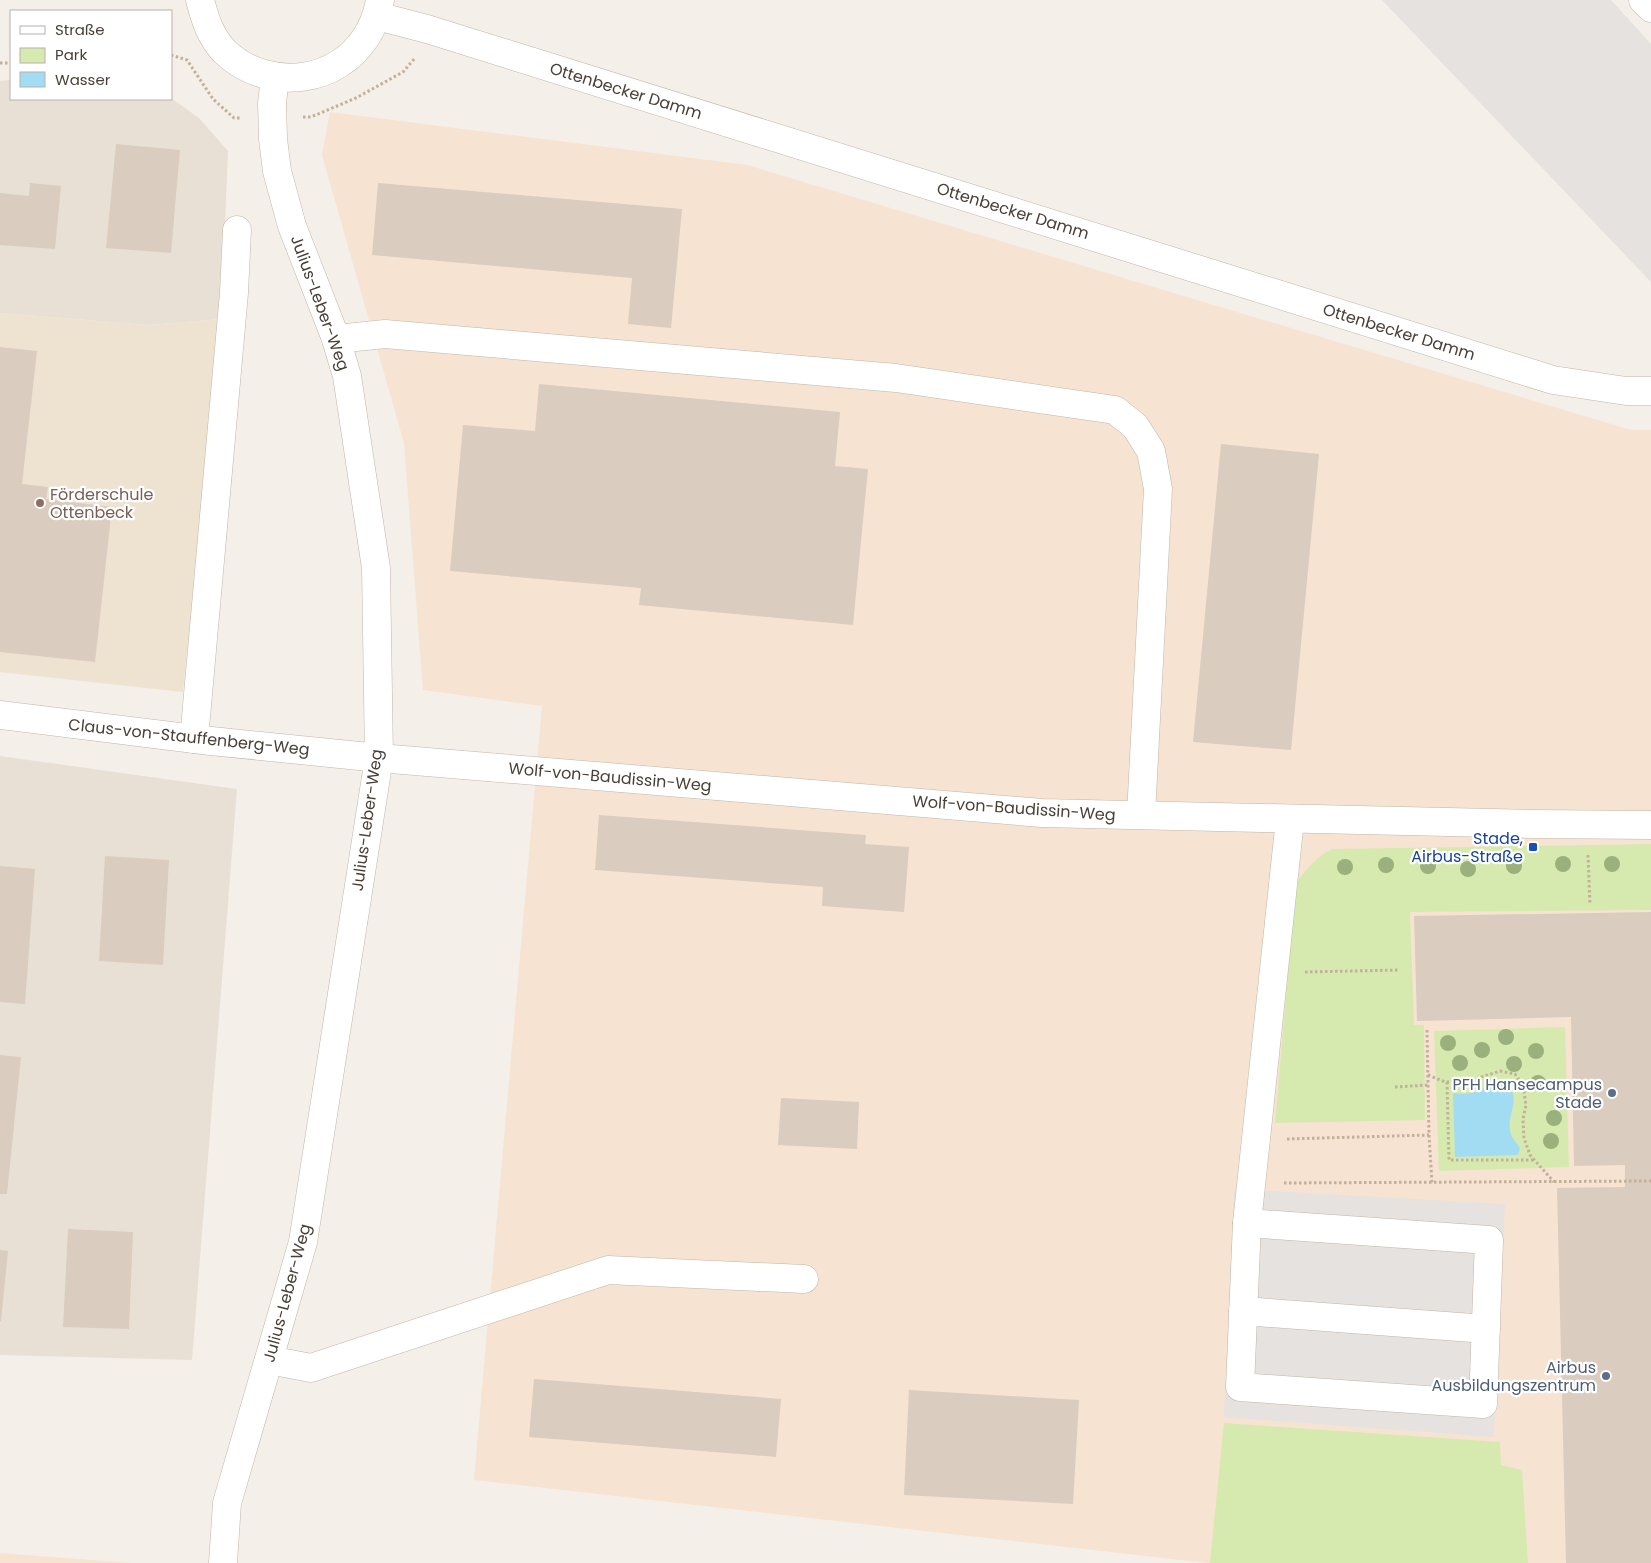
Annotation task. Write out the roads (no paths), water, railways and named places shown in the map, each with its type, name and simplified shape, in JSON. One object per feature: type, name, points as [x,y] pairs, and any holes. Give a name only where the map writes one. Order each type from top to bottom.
[{"type":"street","points":[[200,0],[207,26],[225,52],[250,70],[280,78],[311,76],[340,64],[362,44],[378,8]]},
{"type":"street","points":[[1643,0],[1651,8]]},
{"type":"street","name":"Ottenbecker Damm","points":[[378,8],[436,32],[1553,380],[1626,391],[1651,392]]},
{"type":"street","name":"Julius-Leber-Weg","points":[[223,1563],[227,1503],[303,1242],[378,758],[376,568],[347,376],[336,339],[292,226],[277,171],[273,139],[272,104],[275,77]]},
{"type":"street","points":[[203,740],[237,230]]},
{"type":"street","points":[[336,339],[385,334],[896,378],[1115,410],[1135,426],[1151,451],[1158,489],[1141,815]]},
{"type":"street","name":"Claus-von-Stauffenberg-Weg","points":[[0,715],[203,740],[378,758]]},
{"type":"street","name":"Wolf-von-Baudissin-Weg","points":[[378,758],[1032,812],[1290,819],[1651,825]]},
{"type":"street","points":[[1247,1223],[1490,1240],[1483,1404],[1240,1387],[1247,1223],[1290,819]]},
{"type":"street","points":[[268,1360],[311,1368],[608,1270],[804,1279]]},
{"type":"street","points":[[1243,1311],[1486,1329]]},
{"type":"water","points":[[1501,1082],[1509,1087],[1513,1093],[1514,1099],[1510,1127],[1512,1136],[1520,1148],[1518,1155],[1455,1157],[1453,1093],[1472,1093]]},
{"type":"place","name":"Förderschule Ottenbeck","points":[[40,503]]},
{"type":"place","name":"Stade, Airbus-Straße","points":[[1533,847]]},
{"type":"place","name":"PFH Hansecampus Stade","points":[[1612,1093]]},
{"type":"place","name":"Airbus Ausbildungszentrum","points":[[1606,1376]]}]
